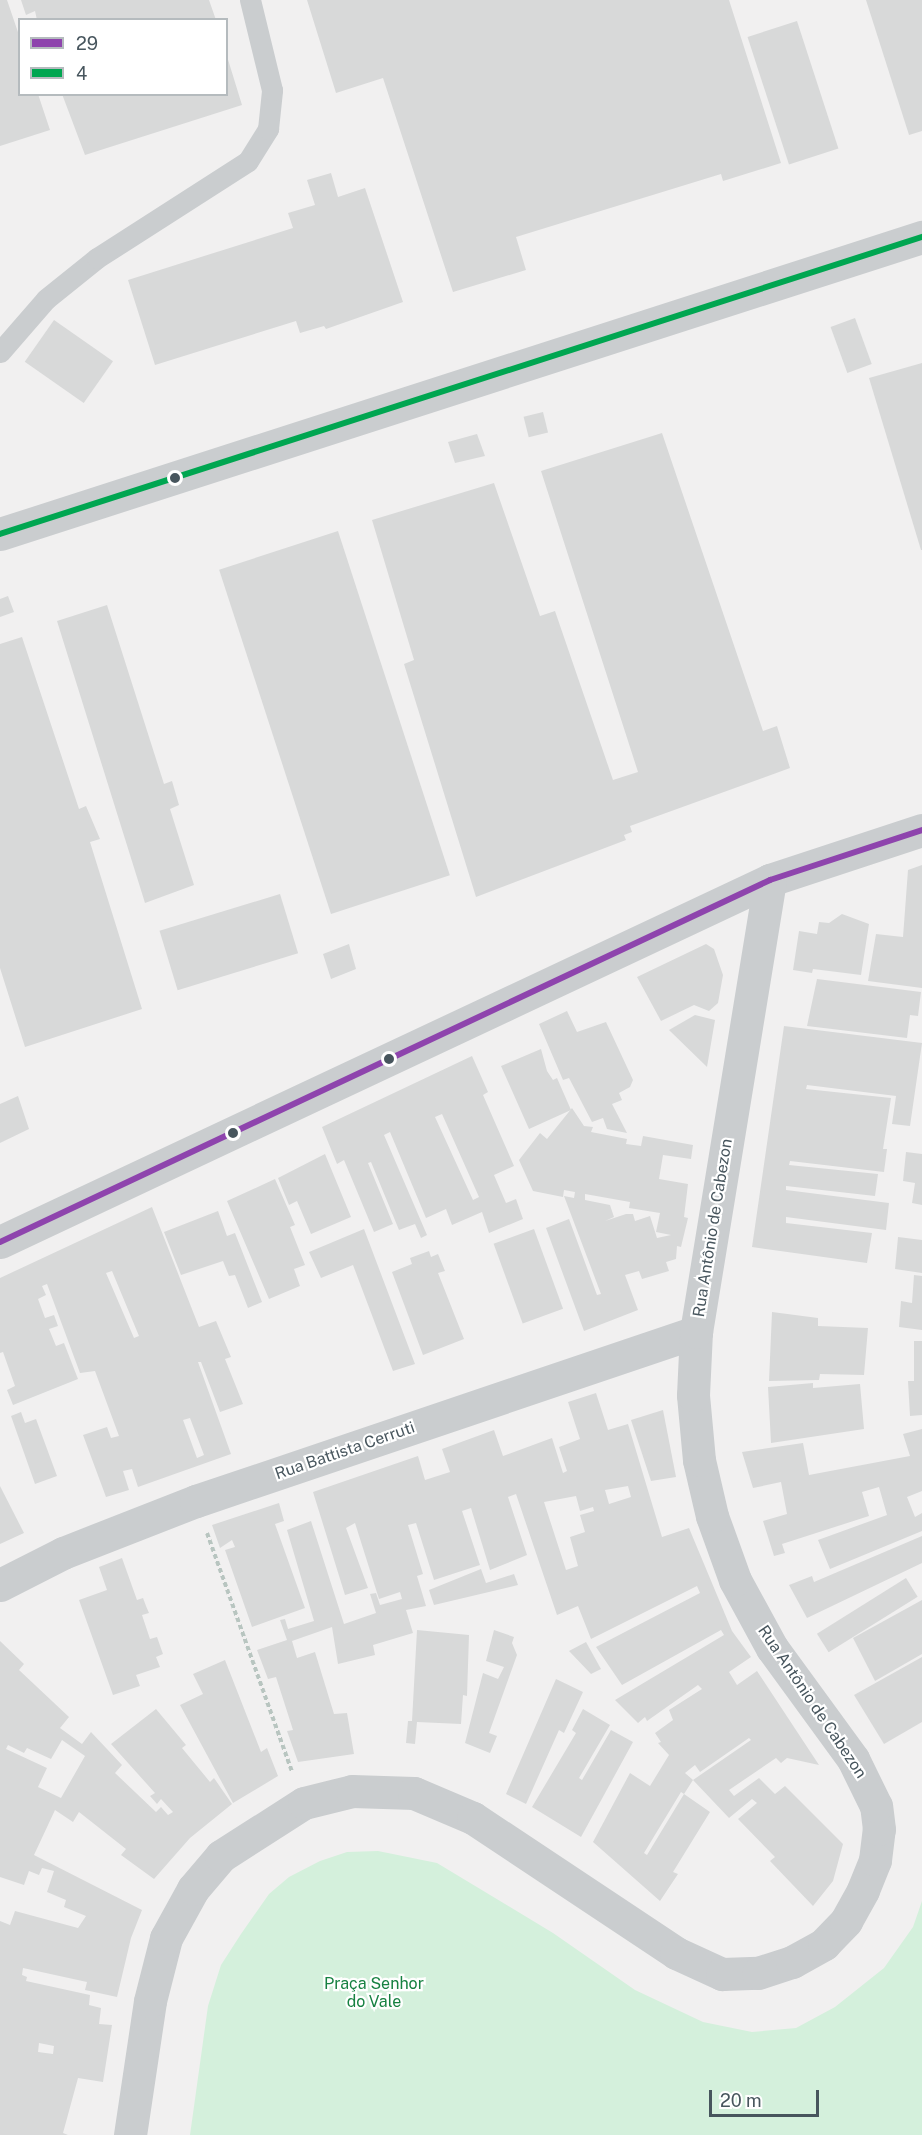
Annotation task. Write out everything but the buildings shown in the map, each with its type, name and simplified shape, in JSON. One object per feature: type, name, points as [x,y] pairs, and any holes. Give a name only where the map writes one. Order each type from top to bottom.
[{"type":"street","points":[[0,534],[922,237]]},
{"type":"street","points":[[0,1242],[770,880],[922,830]]},
{"type":"street","name":"Rua Antônio de Cabezon","points":[[130,2135],[150,2001],[166,1938],[193,1889],[221,1856],[304,1803],[352,1791],[414,1793],[473,1818],[676,1953],[722,1974],[758,1973],[792,1962],[824,1944],[846,1921],[875,1860],[879,1829],[876,1806],[853,1759],[772,1648],[735,1580],[712,1516],[699,1460],[693,1395],[696,1332],[770,880]]},
{"type":"street","name":"Rua Battista Cerruti","points":[[0,1585],[63,1553],[196,1501],[696,1332]]},
{"type":"lane","points":[[0,352],[46,299],[97,258],[248,161],[268,129],[272,90],[250,0]]},
{"type":"path","points":[[196,1501],[304,1803]]},
{"type":"green space","name":"Praça Senhor do Vale","points":[[378,1851],[437,1863],[553,1933],[635,1990],[703,2022],[752,2032],[796,2028],[835,2007],[884,1968],[913,1927],[922,1901],[922,2135],[190,2135],[208,2006],[221,1965],[241,1934],[269,1894],[289,1877],[320,1861],[347,1852]]},
{"type":"transit line","name":"4","points":[[0,534],[922,237]]},
{"type":"transit line","name":"29","points":[[0,1242],[770,880],[922,830]]}]
